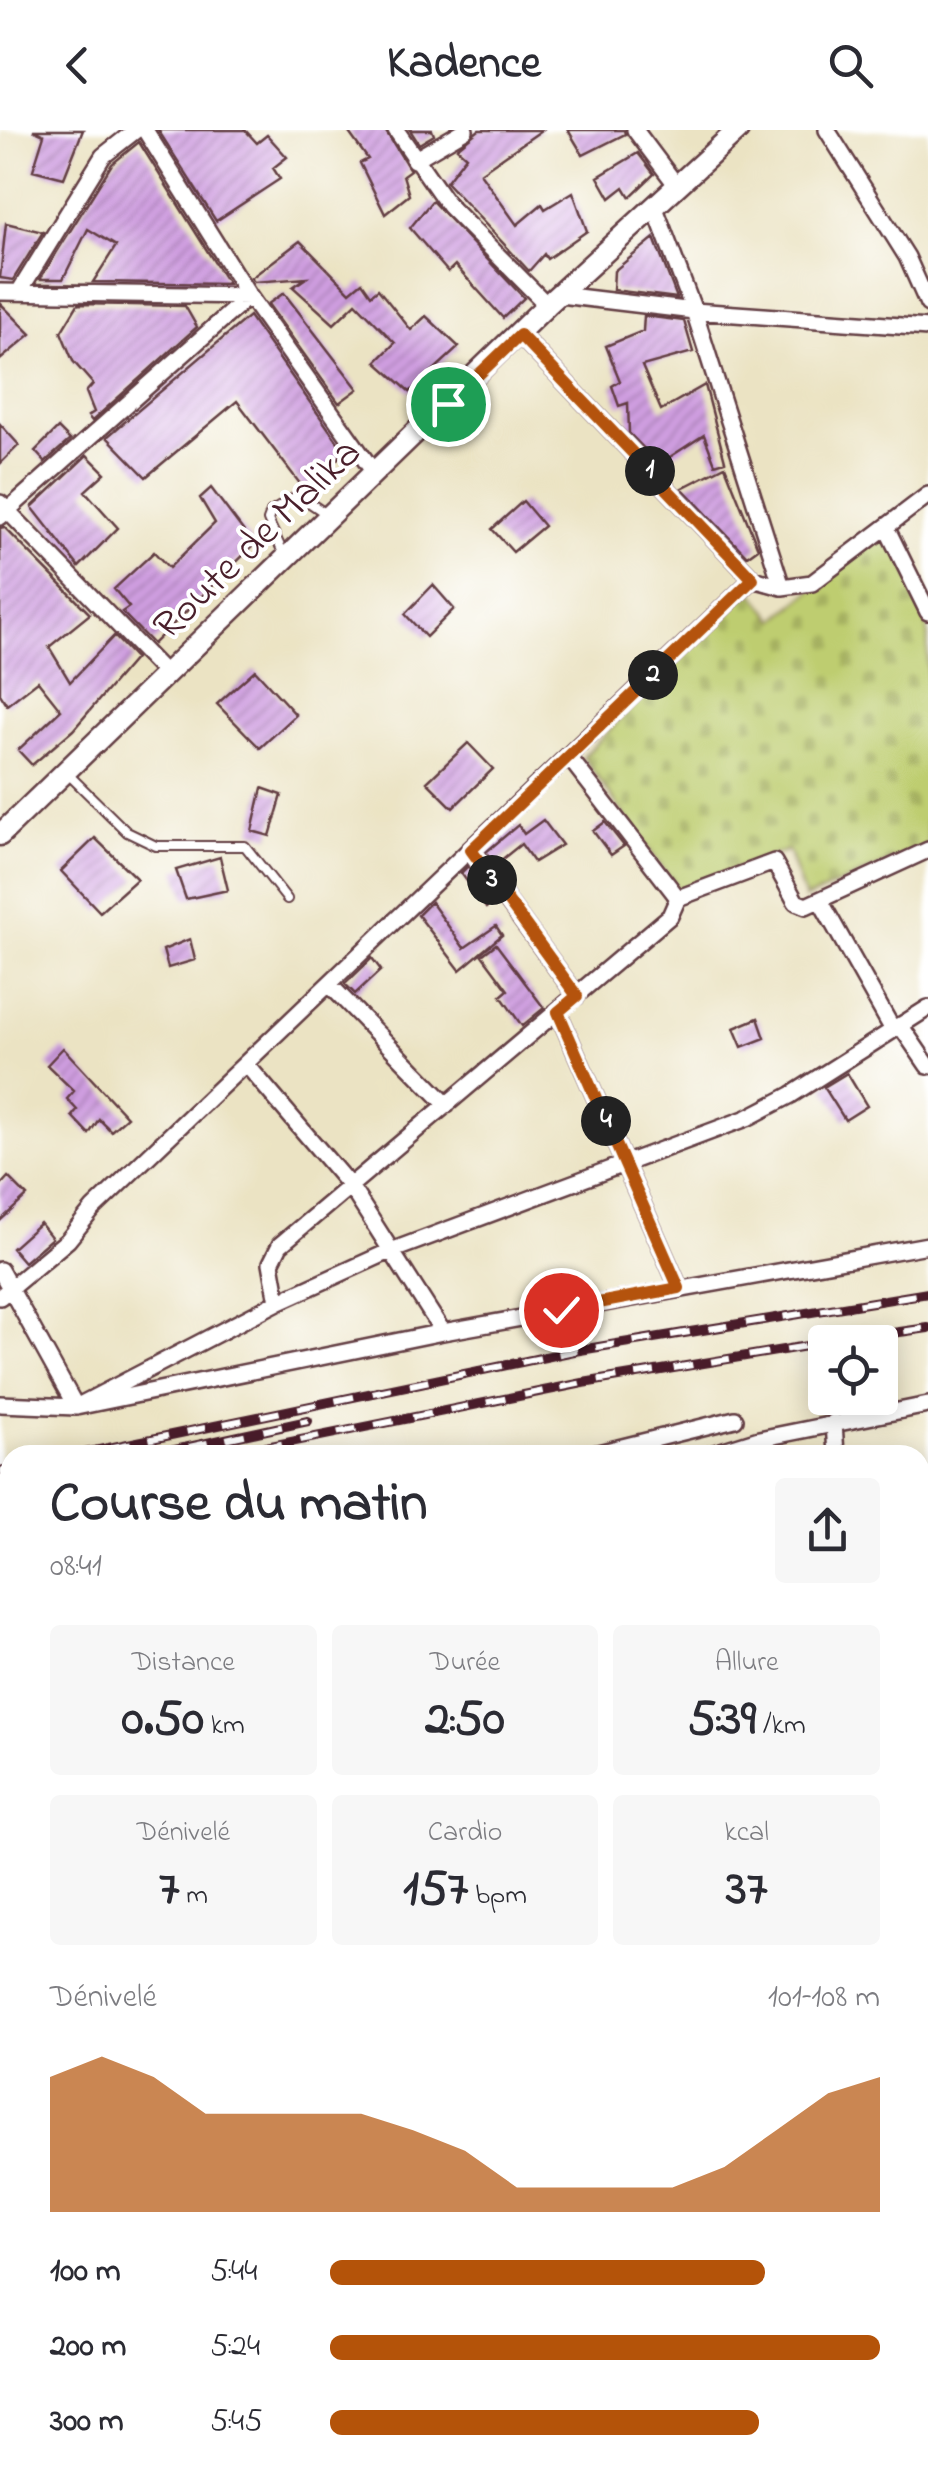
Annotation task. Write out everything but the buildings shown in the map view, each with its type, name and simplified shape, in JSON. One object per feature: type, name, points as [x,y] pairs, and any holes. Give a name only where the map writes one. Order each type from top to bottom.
[{"type":"main road","name":"Route de Malika","points":[[0,835],[553,300],[738,130]]},
{"type":"street","points":[[19,292],[102,156],[136,130]]},
{"type":"street","points":[[145,130],[248,296],[375,474]]},
{"type":"street","points":[[396,130],[449,206],[553,300],[928,328]]},
{"type":"street","points":[[414,160],[465,130]]},
{"type":"street","points":[[635,130],[677,186]]},
{"type":"street","points":[[827,130],[907,256],[928,304]]},
{"type":"street","points":[[655,208],[694,311],[782,587]]},
{"type":"street","points":[[0,292],[248,296]]},
{"type":"street","points":[[166,674],[2,510],[248,296]]},
{"type":"street","points":[[520,335],[753,579],[782,587],[812,583],[928,495]]},
{"type":"street","points":[[887,529],[928,612]]},
{"type":"street","points":[[4,1294],[68,1240],[93,1209],[753,579]]},
{"type":"street","points":[[568,756],[678,898]]},
{"type":"street","points":[[471,850],[577,996]]},
{"type":"street","points":[[278,1302],[271,1274],[273,1254],[670,916],[678,898],[774,862],[796,902],[806,906],[928,850]]},
{"type":"street","points":[[821,902],[896,1027],[928,1066]]},
{"type":"street","points":[[330,985],[447,1105]]},
{"type":"street","points":[[76,1407],[278,1302],[388,1252],[747,1118],[791,1096],[928,1008]]},
{"type":"street","points":[[558,1012],[679,1288]]},
{"type":"street","points":[[246,1064],[350,1186],[388,1252],[443,1332]]},
{"type":"street","points":[[0,1404],[76,1407],[443,1332],[928,1245]]},
{"type":"street","points":[[0,1270],[4,1294],[76,1407]]},
{"type":"street","points":[[746,1445],[834,1422],[928,1405]]},
{"type":"street","points":[[630,1445],[735,1419]]},
{"type":"street","points":[[834,1422],[835,1445]]},
{"type":"lane","points":[[286,560],[268,520],[271,512],[298,495],[330,517]]},
{"type":"lane","points":[[66,772],[127,832],[156,846],[245,846],[288,899]]},
{"type":"green space","points":[[889,528],[928,619],[928,845],[805,899],[788,850],[678,890],[583,757],[749,588],[775,620]]},
{"type":"railway","points":[[123,1445],[574,1351],[928,1293]]},
{"type":"railway","points":[[898,1332],[928,1328]]},
{"type":"railway","points":[[276,1445],[583,1383],[808,1346]]},
{"type":"railway","points":[[198,1445],[308,1421]]},
{"type":"route","points":[[448,404],[520,335],[753,579],[471,850],[577,996],[558,1012],[679,1288],[561,1310]]}]
